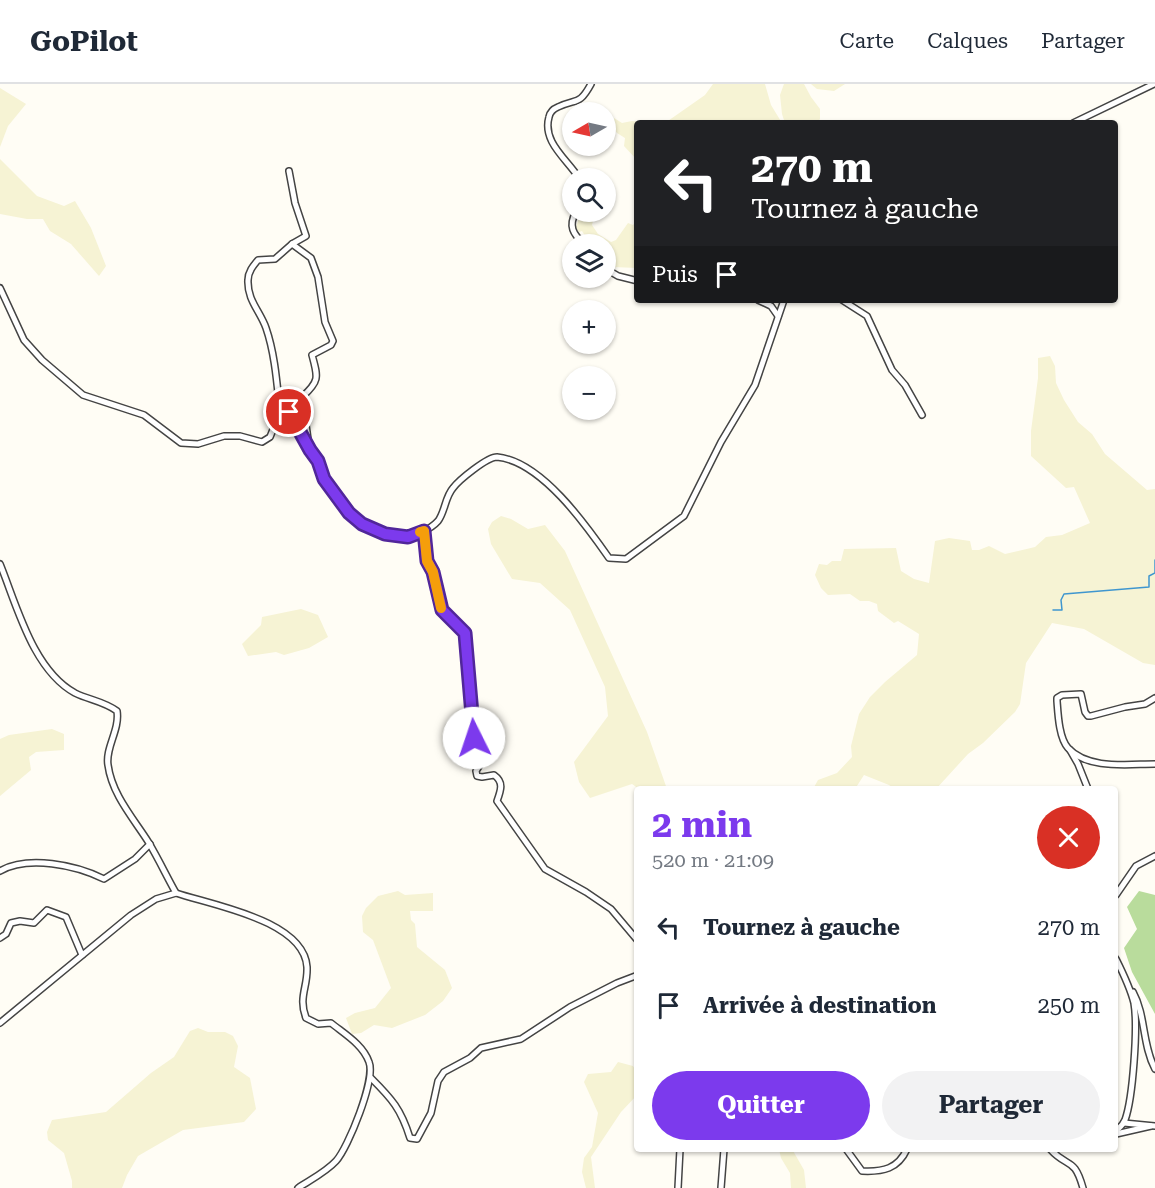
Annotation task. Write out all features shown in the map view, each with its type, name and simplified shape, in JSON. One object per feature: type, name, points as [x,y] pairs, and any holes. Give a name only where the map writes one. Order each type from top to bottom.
[{"type":"street","points":[[571,168],[549,135],[548,120],[551,112],[557,107],[576,102],[584,96],[591,84]]},
{"type":"street","points":[[1078,120],[1154,84]]},
{"type":"street","points":[[0,288],[24,339],[42,360],[83,394],[144,415],[180,443],[198,444],[224,436],[240,436],[262,442],[270,437],[280,412],[276,376],[266,327],[250,296],[248,279],[252,267],[258,260],[275,259],[292,244],[306,236],[295,203],[289,171]]},
{"type":"street","points":[[292,244],[311,258],[318,277],[325,322],[333,342],[312,355],[317,376],[315,386],[302,397],[310,450]]},
{"type":"street","points":[[616,275],[634,280]]},
{"type":"street","points":[[764,303],[771,306],[778,316]]},
{"type":"street","points":[[280,412],[289,412],[318,461],[324,479],[335,496],[362,524],[395,536],[408,537],[424,531],[439,520],[453,487],[489,458],[497,458],[533,471],[580,517],[609,558],[626,559],[684,516],[721,442],[755,385],[783,303]]},
{"type":"street","points":[[847,303],[867,316],[892,370],[905,385],[922,415]]},
{"type":"street","points":[[424,531],[427,561],[433,572],[442,610],[465,633],[474,738],[485,757],[476,771],[477,776],[494,775],[499,779],[502,785],[497,801],[545,869],[611,909],[634,936]]},
{"type":"street","points":[[0,564],[36,652],[45,665],[57,679],[76,693],[105,703],[117,711],[119,720],[107,762],[116,792],[150,844],[176,893]]},
{"type":"street","points":[[1087,786],[1078,764],[1064,740],[1057,698],[1062,695],[1081,694],[1085,712],[1091,716],[1145,704],[1155,698]]},
{"type":"street","points":[[1069,748],[1090,762],[1155,764]]},
{"type":"street","points":[[0,871],[9,866],[44,862],[86,871],[104,879],[135,859],[150,844]]},
{"type":"street","points":[[1118,892],[1136,866],[1155,856]]},
{"type":"street","points":[[0,1023],[131,915],[156,899],[176,893],[233,909],[280,930],[302,950],[307,968],[302,1006],[306,1017],[318,1024],[331,1023],[363,1049],[371,1065],[371,1078],[354,1127],[336,1161],[298,1188]]},
{"type":"street","points":[[0,938],[6,934],[11,923],[20,921],[34,923],[47,910],[66,917],[82,955]]},
{"type":"street","points":[[1118,963],[1140,1004],[1148,1053],[1155,1069]]},
{"type":"street","points":[[371,1078],[394,1101],[404,1119],[410,1138],[417,1139],[431,1113],[438,1081],[444,1072],[470,1058],[481,1048],[521,1039],[570,1007],[616,983],[634,976]]},
{"type":"street","points":[[1118,1130],[1124,1123],[1130,1100],[1134,1004],[1126,980]]},
{"type":"street","points":[[1124,1123],[1153,1126]]},
{"type":"street","points":[[1118,1132],[1153,1126]]},
{"type":"street","points":[[678,1188],[680,1152]]},
{"type":"street","points":[[721,1188],[724,1152]]},
{"type":"street","points":[[848,1152],[862,1171],[877,1172],[895,1167],[905,1152]]},
{"type":"street","points":[[1053,1152],[1059,1158],[1072,1163],[1078,1171],[1083,1188]]},
{"type":"shaded area","points":[[713,84],[765,84],[771,105],[780,120],[669,120],[705,95]]},
{"type":"shaded area","points":[[784,84],[804,84],[820,109],[820,119],[784,120],[780,95]]},
{"type":"shaded area","points":[[811,84],[845,84],[834,91],[817,89]]},
{"type":"shaded area","points":[[0,88],[26,104],[8,126],[0,147]]},
{"type":"shaded area","points":[[616,119],[622,123],[634,121],[634,157],[624,146],[625,138],[617,133]]},
{"type":"shaded area","points":[[0,159],[37,196],[64,206],[75,201],[91,228],[106,266],[99,276],[71,244],[50,231],[43,219],[27,219],[0,214]]},
{"type":"shaded area","points":[[578,222],[593,222],[592,225],[598,234],[584,234],[576,227]]},
{"type":"shaded area","points":[[628,223],[634,224],[634,268],[616,267],[616,240]]},
{"type":"shaded area","points":[[1050,356],[1055,366],[1056,383],[1064,400],[1078,422],[1092,434],[1105,454],[1147,490],[1155,489],[1155,665],[1143,663],[1084,629],[1052,623],[1026,663],[1020,704],[1015,712],[968,754],[939,786],[890,786],[864,775],[857,786],[815,786],[818,780],[837,773],[852,757],[851,746],[859,714],[870,697],[917,655],[919,634],[898,621],[894,623],[878,611],[877,604],[860,601],[850,594],[828,595],[821,588],[815,575],[819,564],[827,565],[832,561],[841,561],[844,549],[896,548],[901,571],[914,579],[929,583],[935,541],[949,538],[970,541],[972,550],[989,546],[1005,554],[1035,547],[1046,537],[1062,535],[1090,523],[1074,487],[1066,488],[1031,456],[1038,358]]},
{"type":"shaded area","points":[[501,516],[528,529],[545,525],[565,551],[647,732],[666,786],[635,786],[632,784],[590,798],[579,782],[574,762],[608,716],[605,687],[570,610],[540,583],[512,579],[491,544],[488,529],[492,522]]},
{"type":"shaded area","points":[[301,609],[318,615],[328,637],[309,648],[284,655],[276,652],[248,656],[242,644],[261,625],[262,617]]},
{"type":"shaded area","points":[[52,729],[64,734],[64,750],[36,752],[29,757],[31,770],[0,796],[0,739],[9,735]]},
{"type":"shaded area","points":[[398,891],[405,895],[433,893],[433,911],[410,911],[411,920],[415,924],[417,947],[445,970],[452,988],[443,1001],[425,1015],[392,1028],[374,1025],[361,1033],[352,1034],[346,1018],[375,1008],[391,988],[373,940],[363,932],[362,916],[366,908],[378,896]]},
{"type":"shaded area","points":[[198,1028],[208,1032],[225,1032],[233,1036],[238,1046],[234,1067],[250,1078],[256,1109],[244,1122],[183,1130],[138,1156],[122,1188],[72,1188],[64,1153],[48,1140],[47,1132],[52,1120],[106,1112],[151,1073],[174,1057],[190,1031]]},
{"type":"shaded area","points":[[618,1062],[633,1066],[634,1098],[621,1112],[591,1157],[595,1188],[586,1188],[582,1172],[584,1158],[592,1147],[598,1113],[584,1082],[588,1074],[611,1072]]},
{"type":"shaded area","points":[[780,1152],[794,1152],[804,1170],[806,1188],[791,1188],[790,1173]]},
{"type":"green space","points":[[1139,891],[1155,895],[1155,1014],[1132,972],[1124,948],[1137,929],[1127,907]]},
{"type":"waterway","points":[[1053,610],[1062,610],[1061,600],[1064,594],[1149,587],[1149,576],[1155,573],[1155,560]]},
{"type":"slow traffic","points":[[420,532],[424,531],[427,561],[433,572],[441,608]]},
{"type":"route","points":[[289,412],[318,461],[324,479],[349,513],[362,524],[385,534],[408,537],[424,531],[427,561],[433,572],[442,610],[465,633],[474,738]]}]
